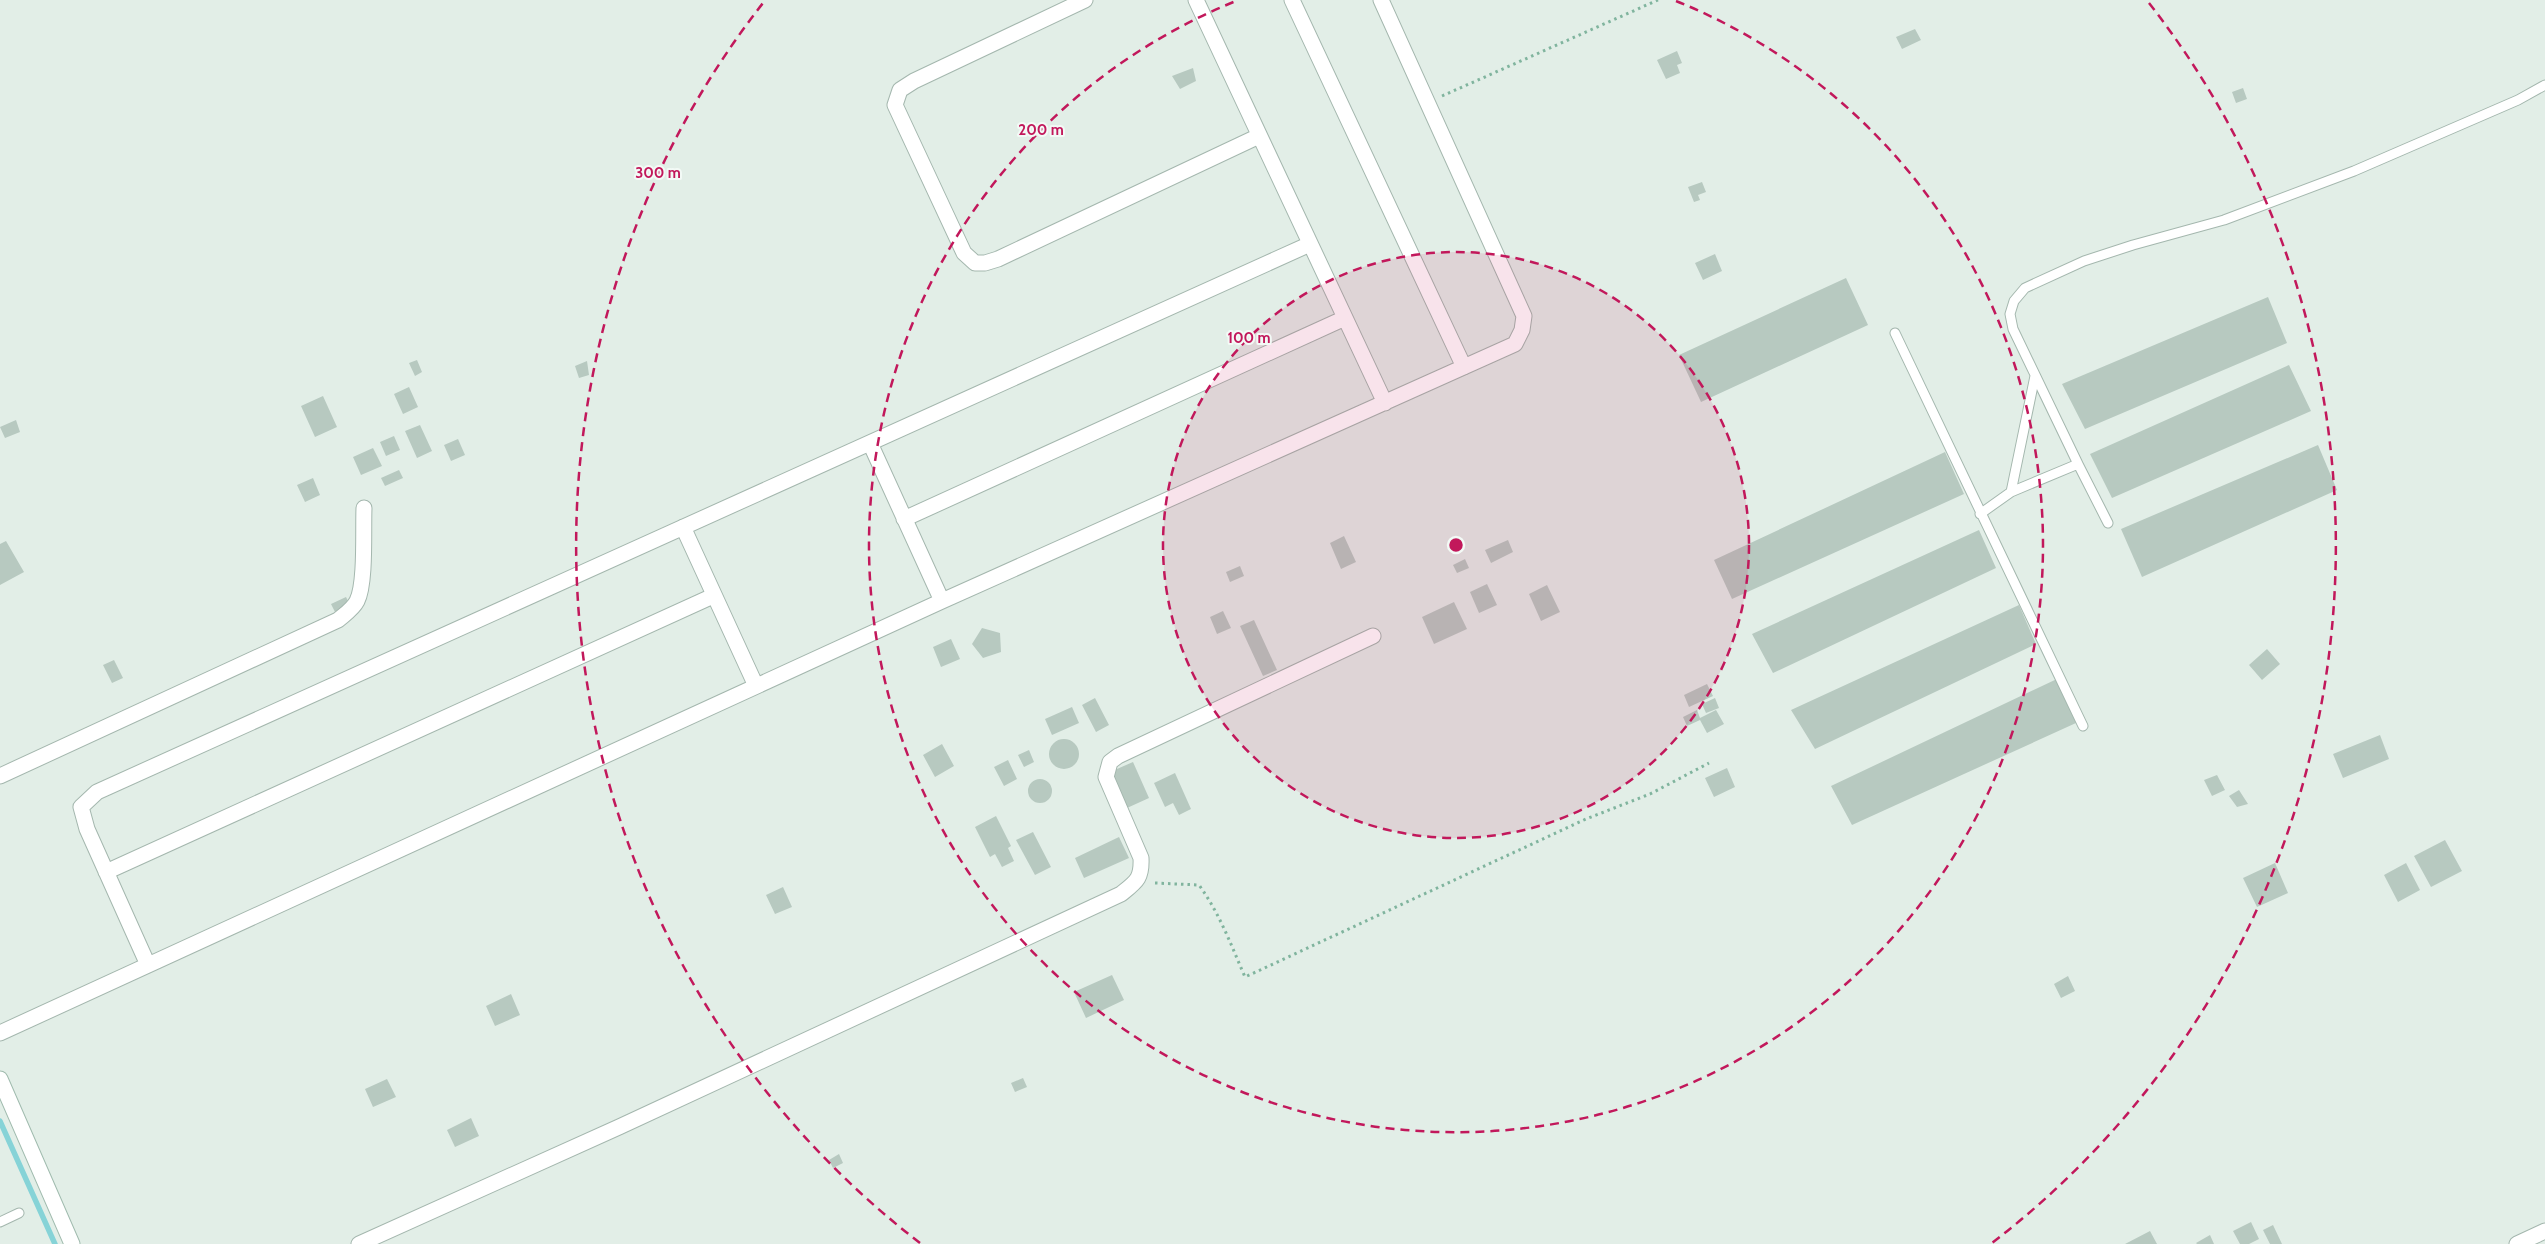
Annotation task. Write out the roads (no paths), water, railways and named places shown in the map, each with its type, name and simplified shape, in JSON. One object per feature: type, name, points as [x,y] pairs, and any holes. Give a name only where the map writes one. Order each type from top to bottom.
[{"type":"street","points":[[1084,0],[914,81],[900,90],[895,106],[964,253],[975,263],[985,263],[998,259],[1259,136]]},
{"type":"street","points":[[1196,0],[1385,403]]},
{"type":"street","points":[[1292,0],[1464,367]]},
{"type":"street","points":[[0,1033],[942,601],[1515,344],[1522,330],[1524,316],[1381,0]]},
{"type":"street","points":[[148,965],[87,830],[81,807],[97,792],[1310,244]]},
{"type":"street","points":[[904,519],[1345,318]]},
{"type":"street","points":[[870,443],[942,601]]},
{"type":"street","points":[[0,776],[338,620],[358,601],[361,584],[364,508]]},
{"type":"street","points":[[683,527],[713,596],[756,686]]},
{"type":"street","points":[[106,872],[713,596]]},
{"type":"street","points":[[359,1244],[619,1127],[1120,894],[1132,885],[1142,872],[1141,858],[1106,777],[1110,762],[1118,756],[1373,636]]},
{"type":"street","points":[[0,1079],[72,1244]]},
{"type":"street","points":[[2517,1244],[2545,1231]]},
{"type":"lane","points":[[2108,523],[2034,376],[2013,329],[2010,314],[2014,301],[2025,288],[2084,261],[2133,245],[2224,220],[2354,171],[2500,108],[2545,85]]},
{"type":"lane","points":[[1895,333],[2083,726]]},
{"type":"lane","points":[[2011,492],[2034,376]]},
{"type":"lane","points":[[1980,514],[2011,492],[2078,464]]},
{"type":"lane","points":[[0,1222],[19,1213]]},
{"type":"waterway","points":[[0,1121],[55,1244]]}]
